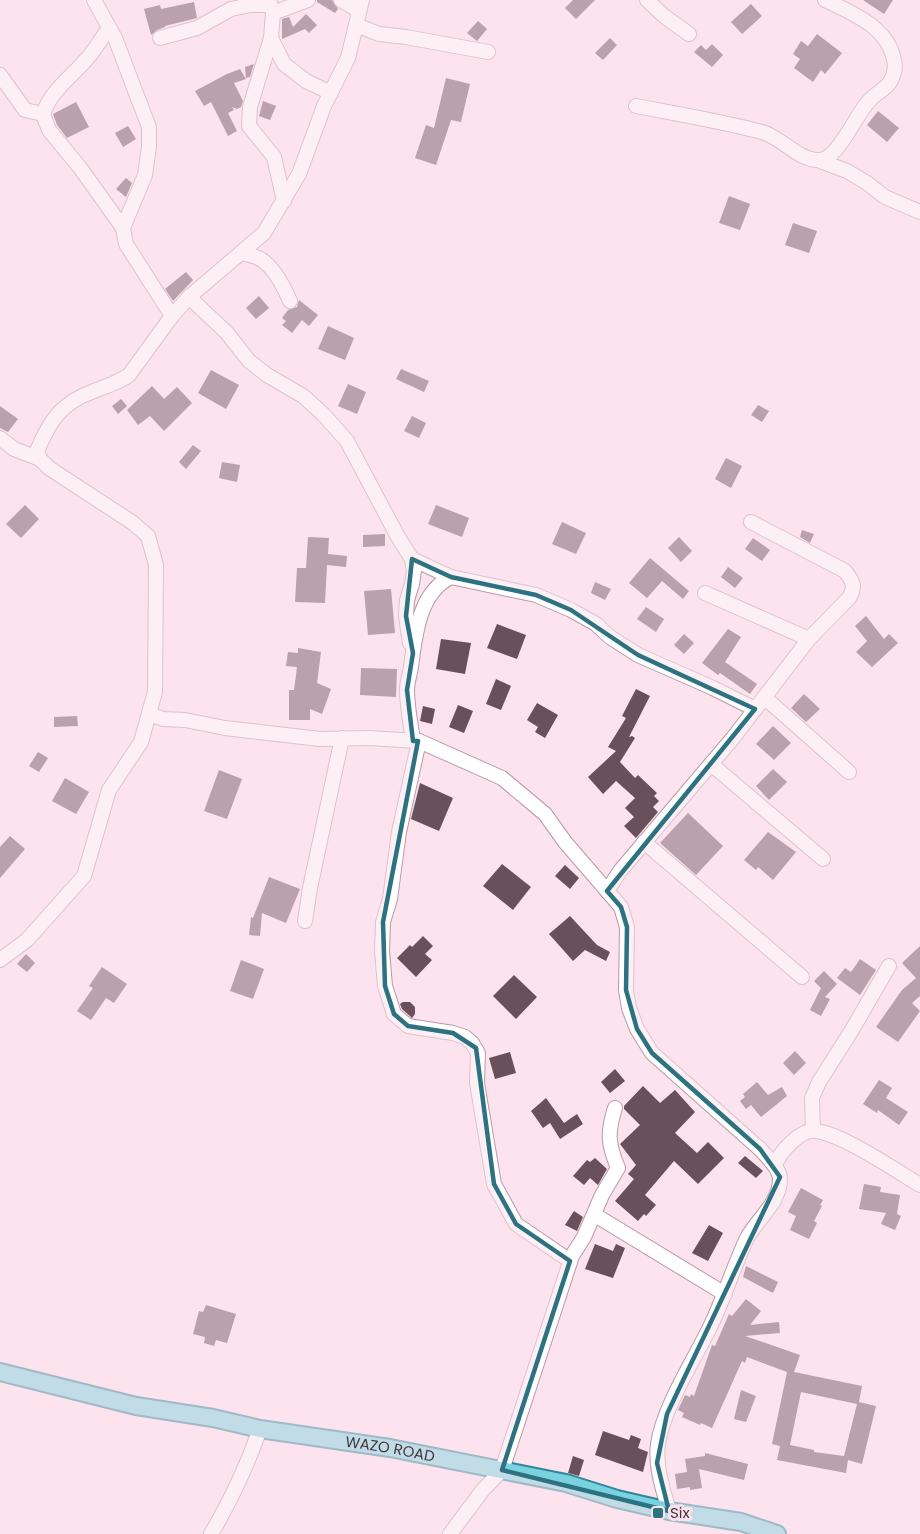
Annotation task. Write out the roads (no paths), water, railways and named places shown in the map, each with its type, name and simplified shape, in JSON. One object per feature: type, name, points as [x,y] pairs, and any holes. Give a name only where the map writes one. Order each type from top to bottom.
[{"type":"main road","name":"WAZO ROAD","points":[[0,1372],[136,1406],[390,1448],[566,1483],[617,1499],[669,1511],[741,1521],[777,1534]]},
{"type":"street","points":[[94,0],[109,28],[149,127],[146,175],[123,228]]},
{"type":"street","points":[[160,38],[197,28],[231,9],[308,0]]},
{"type":"street","points":[[341,0],[359,12],[379,34],[488,52]]},
{"type":"street","points":[[647,0],[689,34]]},
{"type":"street","points":[[820,160],[830,156],[842,142],[870,99],[889,84],[895,72],[895,62],[889,43],[872,25],[825,0]]},
{"type":"street","points":[[270,6],[271,38],[250,107],[249,126],[274,158],[284,201]]},
{"type":"street","points":[[40,459],[38,451],[48,425],[59,411],[91,392],[120,382],[129,375],[172,316],[189,297],[264,233],[299,174],[331,93],[348,58],[359,12]]},
{"type":"street","points":[[109,28],[85,61],[56,90],[46,104],[43,114],[49,130],[81,169],[123,228],[126,244],[172,316]]},
{"type":"street","points":[[271,38],[284,64],[306,81],[331,93]]},
{"type":"street","points":[[0,75],[25,110],[43,114]]},
{"type":"street","points":[[636,106],[764,132],[808,158],[820,160],[847,171],[885,196],[920,212]]},
{"type":"street","points":[[243,253],[261,260],[270,269],[290,301]]},
{"type":"street","points":[[189,297],[227,333],[249,361],[267,375],[303,396],[335,426],[347,441],[412,559],[414,571],[407,600],[406,616],[412,653]]},
{"type":"street","points":[[0,438],[14,449],[40,459],[133,523],[148,536],[156,565],[155,692],[141,742],[109,790],[84,876],[27,939],[0,960]]},
{"type":"street","points":[[607,891],[620,871],[711,764],[809,639],[853,591],[853,580],[845,571],[751,522]]},
{"type":"street","points":[[412,559],[451,577],[536,595],[571,610],[596,624],[638,655],[755,709]]},
{"type":"street","points":[[451,577],[442,581],[430,595],[420,616],[412,653],[407,690],[416,741],[399,832],[390,899],[383,922],[382,951],[385,986],[394,1014],[408,1026],[453,1033],[468,1039],[476,1048],[481,1115],[494,1184],[516,1224],[570,1261]]},
{"type":"street","points":[[705,593],[809,639]]},
{"type":"street","points":[[764,698],[849,772]]},
{"type":"street","points":[[150,714],[163,719],[320,739],[369,738],[416,741],[502,778],[545,814],[565,842],[621,907],[627,927],[626,990],[629,1008],[637,1029],[652,1053],[760,1149],[775,1165],[780,1177],[777,1191],[768,1210],[748,1236],[725,1294],[667,1414],[658,1443],[657,1463],[669,1511]]},
{"type":"street","points":[[305,921],[342,738]]},
{"type":"street","points":[[711,764],[823,859]]},
{"type":"street","points":[[644,842],[802,976]]},
{"type":"street","points":[[813,1130],[812,1098],[819,1082],[889,966]]},
{"type":"street","points":[[450,1534],[482,1491],[502,1470],[570,1261],[602,1195],[618,1168],[609,1141],[610,1125],[615,1108]]},
{"type":"street","points":[[775,1165],[784,1150],[800,1135],[813,1130],[835,1136],[920,1185]]},
{"type":"street","points":[[594,1215],[725,1294]]},
{"type":"street","points":[[211,1534],[240,1480],[260,1428]]},
{"type":"place","name":"Six","points":[[658,1513]]}]
